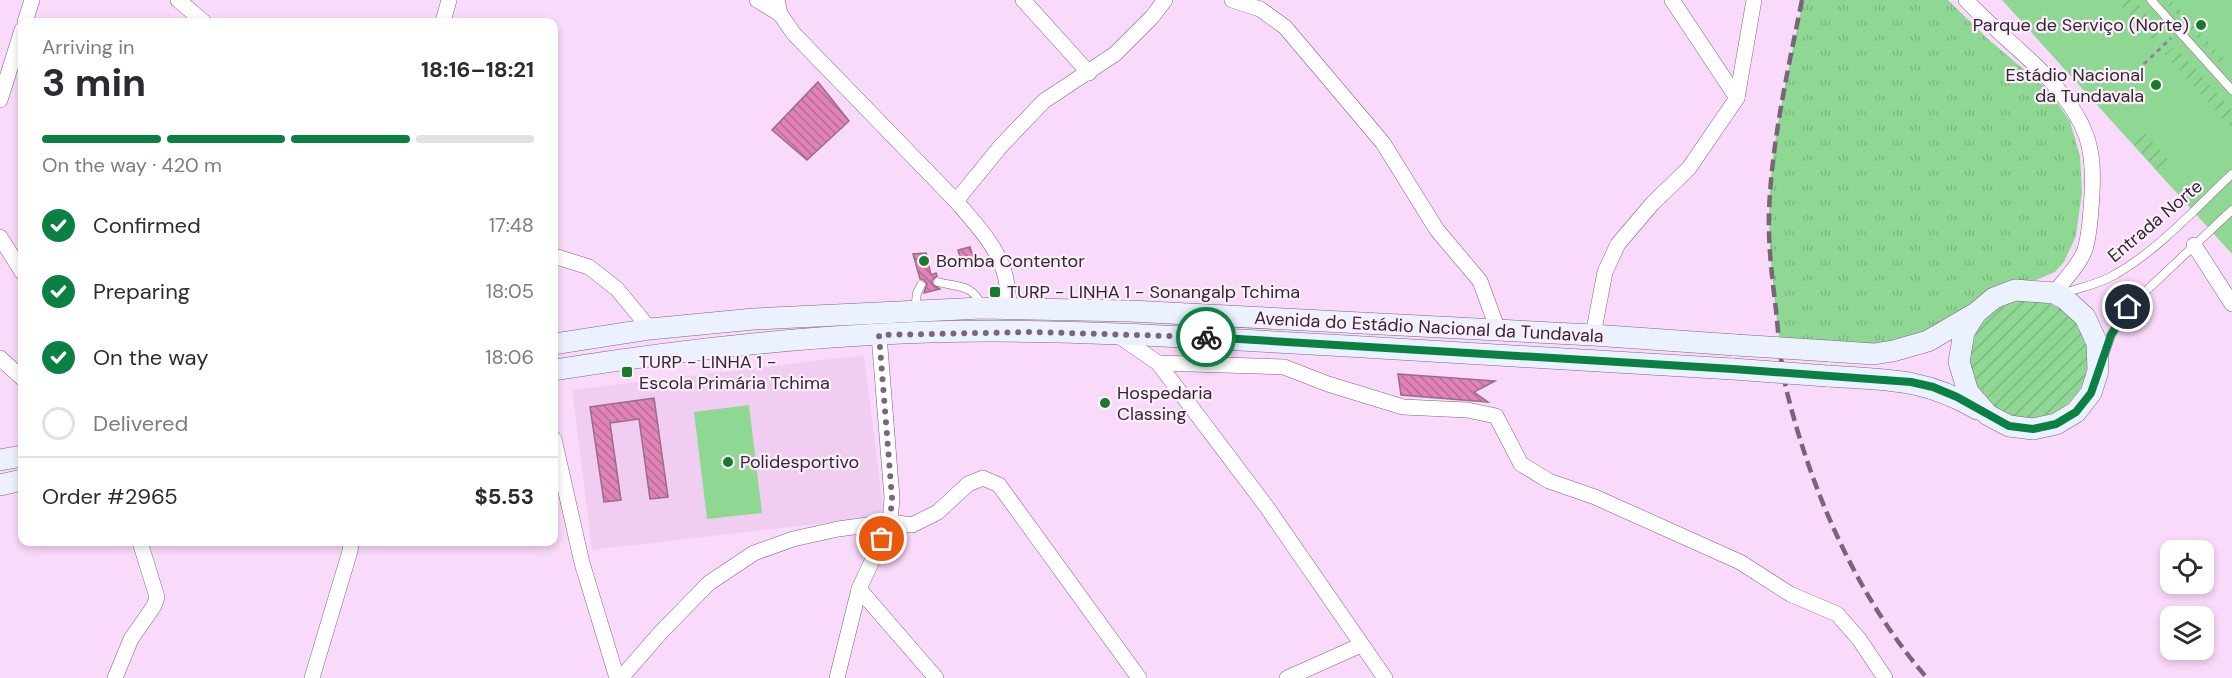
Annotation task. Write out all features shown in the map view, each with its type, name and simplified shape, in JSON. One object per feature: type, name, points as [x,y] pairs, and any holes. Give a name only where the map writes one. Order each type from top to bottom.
[{"type":"street","points":[[26,18],[32,0]]},
{"type":"street","points":[[178,0],[199,18]]},
{"type":"street","points":[[444,18],[449,0]]},
{"type":"street","points":[[757,0],[778,7],[794,34],[956,201],[977,226],[994,250],[1005,274],[1010,308]]},
{"type":"street","points":[[1023,0],[1089,73]]},
{"type":"street","points":[[956,201],[1000,147],[1044,101],[1116,54],[1165,0]]},
{"type":"street","points":[[1232,0],[1260,9],[1285,27],[1383,143],[1437,230],[1480,281],[1498,330]]},
{"type":"street","points":[[1672,0],[1737,98]]},
{"type":"street","points":[[1593,335],[1605,272],[1618,244],[1652,204],[1689,168],[1737,98],[1754,0]]},
{"type":"street","points":[[1966,0],[1981,17],[2051,81],[2072,107],[2087,136],[2093,170],[2091,211],[2084,253],[2056,294]]},
{"type":"street","points":[[0,100],[18,43]]},
{"type":"street","points":[[0,237],[18,266]]},
{"type":"street","points":[[2194,245],[2232,304]]},
{"type":"street","points":[[558,257],[589,267],[617,289],[650,329]]},
{"type":"street","points":[[2015,290],[2056,294],[2085,318],[2097,343],[2098,371],[2091,393],[2076,412],[2056,424],[2033,429],[2009,426],[1988,415],[1968,392],[1959,362],[1964,332],[1976,313],[1994,298],[2015,290]]},
{"type":"street","name":"Avenida do Estádio Nacional da Tundavala","points":[[558,343],[650,329],[754,319],[914,310],[1010,308],[1130,311],[1593,335],[1874,354],[1928,341],[1976,313]]},
{"type":"street","name":"Avenida do Estádio Nacional da Tundavala","points":[[558,369],[654,354],[879,335],[990,331],[1116,334],[1733,369],[1911,382],[1933,387],[1957,397],[1988,415]]},
{"type":"street","points":[[1116,334],[1158,363],[1266,506],[1385,678]]},
{"type":"street","points":[[837,678],[859,589],[890,522],[892,498],[879,335]]},
{"type":"street","points":[[0,358],[18,374]]},
{"type":"street","points":[[1158,363],[1284,367],[1328,384],[1403,407],[1467,410],[1496,416],[1521,464],[1549,481],[1595,497],[1740,562],[1790,594],[1837,614],[1859,639],[1885,678]]},
{"type":"street","points":[[0,460],[18,457]]},
{"type":"street","points":[[558,457],[582,563],[619,678],[709,583],[754,553],[794,538],[838,530],[890,522],[912,525],[938,512],[968,484],[983,478],[999,485],[1139,678]]},
{"type":"street","points":[[0,485],[18,481]]},
{"type":"street","points":[[115,678],[131,639],[154,606],[157,597],[141,546]]},
{"type":"street","points":[[312,678],[351,546]]},
{"type":"street","points":[[859,589],[936,678]]},
{"type":"street","points":[[1287,678],[1361,645]]},
{"type":"lane","points":[[2151,0],[2232,90]]},
{"type":"lane","name":"Entrada Norte","points":[[2056,294],[2094,285],[2117,274],[2166,236],[2232,174]]},
{"type":"lane","points":[[2098,371],[2111,335],[2128,307],[2232,210]]},
{"type":"lane","points":[[938,282],[960,285],[970,290],[978,298],[982,308]]},
{"type":"lane","points":[[914,310],[921,285]]},
{"type":"path","points":[[2144,64],[2179,31]]},
{"type":"shaded area","points":[[864,355],[884,516],[592,550],[572,390]]},
{"type":"green space","points":[[1803,0],[1948,0],[1988,39],[2048,90],[2070,121],[2080,156],[2082,192],[2076,236],[2064,262],[2055,272],[2036,280],[2008,282],[1985,292],[1965,308],[1913,339],[1869,344],[1779,337],[1770,245],[1770,187],[1781,106]]},
{"type":"green space","name":"Estádio Nacional da Tundavala","points":[[2002,0],[2232,0],[2232,254]]},
{"type":"green space","points":[[2116,0],[2134,0],[2164,34],[2155,43]]},
{"type":"green space","points":[[2164,0],[2171,0],[2223,59],[2232,52],[2232,61],[2225,68]]},
{"type":"green space","points":[[2175,46],[2232,110],[2232,129],[2165,54]]},
{"type":"green space","points":[[2141,130],[2169,160],[2158,171],[2130,140]]},
{"type":"green space","points":[[2029,300],[2052,304],[2071,317],[2084,336],[2088,359],[2084,382],[2071,401],[2052,414],[2029,418],[2006,414],[1987,401],[1974,382],[1970,359],[1974,336],[1987,317],[2006,304]]},
{"type":"green space","name":"Polidesportivo","points":[[749,405],[762,513],[707,519],[694,412]]},
{"type":"building","points":[[818,82],[849,121],[807,160],[772,130]]},
{"type":"building","points":[[970,247],[975,263],[963,267],[958,250]]},
{"type":"building","points":[[926,253],[931,275],[936,273],[937,276],[932,280],[932,284],[940,289],[924,293],[927,284],[920,279],[913,254]]},
{"type":"building","points":[[1398,374],[1495,381],[1474,392],[1488,402],[1401,395]]},
{"type":"building","points":[[654,398],[668,497],[650,499],[639,419],[610,423],[621,500],[604,502],[590,407]]},
{"type":"railway","points":[[1802,0],[1777,131],[1769,211],[1771,260],[1784,378],[1799,437],[1842,547],[1881,616],[1927,678]]},
{"type":"way so far","points":[[882,539],[890,522],[892,498],[879,335],[990,331],[1206,337]]},
{"type":"place","name":"Parque de Serviço (Norte)","points":[[2201,25]]},
{"type":"place","name":"Estádio Nacional da Tundavala","points":[[2156,85]]},
{"type":"place","name":"Bomba Contentor","points":[[924,261]]},
{"type":"place","name":"TURP - LINHA 1 - Sonangalp Tchima","points":[[995,292]]},
{"type":"place","name":"TURP - LINHA 1 - Escola Primária Tchima","points":[[627,372]]},
{"type":"place","name":"Hospedaria Classing","points":[[1105,403]]},
{"type":"place","name":"Polidesportivo","points":[[728,462]]},
{"type":"route","points":[[1206,337],[1911,382],[1933,387],[1957,397],[2009,426],[2033,429],[2056,424],[2076,412],[2091,393],[2111,335],[2128,307]]}]
